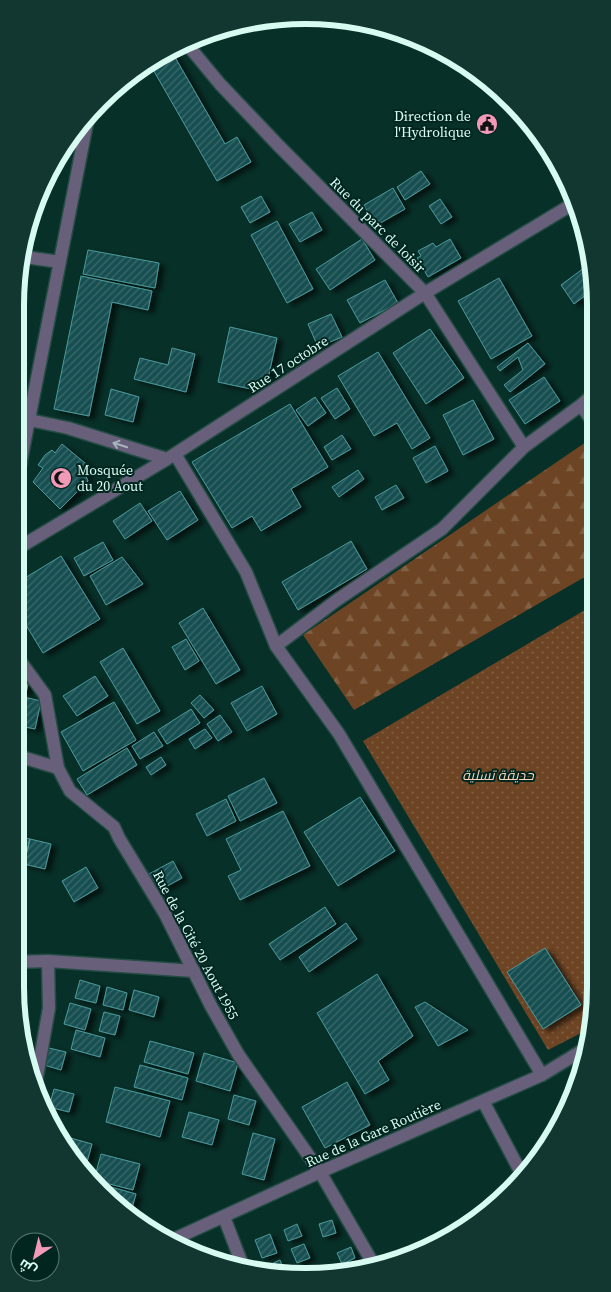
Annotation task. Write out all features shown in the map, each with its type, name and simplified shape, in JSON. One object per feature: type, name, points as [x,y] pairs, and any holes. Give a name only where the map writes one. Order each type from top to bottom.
[{"type":"street","name":"Rue du parc de loisir","points":[[191,49],[239,104],[425,293],[524,447]]},
{"type":"street","points":[[24,446],[86,130]]},
{"type":"street","name":"Rue 17 octobre","points":[[24,545],[171,457],[425,293],[569,206]]},
{"type":"street","points":[[28,257],[60,262]]},
{"type":"street","points":[[276,646],[337,600],[442,529],[524,447],[587,400]]},
{"type":"street","points":[[581,405],[587,414]]},
{"type":"street","points":[[24,420],[68,428],[171,457],[246,572],[276,646],[339,734],[542,1075]]},
{"type":"street","name":"Rue de la Cité 20 Aout 1955","points":[[24,666],[45,695],[58,768],[70,791],[114,827],[165,914],[211,1006],[238,1054],[320,1172],[371,1260]]},
{"type":"street","points":[[24,758],[58,768]]},
{"type":"street","points":[[38,1073],[49,1008],[48,961]]},
{"type":"street","points":[[24,962],[48,961],[194,971]]},
{"type":"street","name":"Rue de la Gare Routière","points":[[178,1237],[320,1172],[542,1075],[580,1052]]},
{"type":"street","points":[[483,1101],[520,1168]]},
{"type":"street","points":[[224,1217],[241,1261]]},
{"type":"green space","points":[[587,441],[587,576],[354,710],[303,635]]},
{"type":"green space","name":"حديقة تسلية","points":[[587,609],[587,1005],[584,1032],[548,1050],[363,741]]},
{"type":"building","points":[[174,56],[225,144],[237,137],[251,162],[217,181],[153,69]]},
{"type":"building","points":[[421,171],[430,184],[405,200],[397,187]]},
{"type":"building","points":[[393,188],[405,209],[375,226],[364,205]]},
{"type":"building","points":[[261,196],[270,212],[250,223],[241,207]]},
{"type":"building","points":[[440,199],[452,217],[441,224],[429,206]]},
{"type":"building","points":[[312,212],[322,230],[300,242],[289,224]]},
{"type":"building","points":[[277,221],[313,289],[287,303],[251,235]]},
{"type":"building","points":[[362,239],[375,260],[330,290],[316,269]]},
{"type":"building","points":[[450,239],[461,258],[428,277],[417,258],[421,256],[418,251],[433,243],[436,247]]},
{"type":"building","points":[[88,250],[159,263],[155,288],[83,274]]},
{"type":"building","points":[[585,267],[587,294],[574,304],[561,285]]},
{"type":"building","points":[[81,276],[152,291],[148,310],[112,302],[89,416],[54,409]]},
{"type":"building","points":[[499,278],[532,336],[491,359],[458,301]]},
{"type":"building","points":[[385,280],[398,303],[360,323],[347,300]]},
{"type":"building","points":[[331,314],[342,337],[318,347],[308,324]]},
{"type":"building","points":[[230,327],[277,338],[265,392],[218,382]]},
{"type":"building","points":[[430,329],[464,378],[426,404],[393,353]]},
{"type":"building","points":[[528,343],[545,364],[510,392],[504,385],[523,370],[518,357],[500,371],[497,367]]},
{"type":"building","points":[[172,348],[195,354],[186,392],[134,379],[140,358],[168,365]]},
{"type":"building","points":[[378,352],[430,438],[412,449],[397,423],[374,436],[338,376]]},
{"type":"building","points":[[544,377],[560,401],[525,424],[509,400]]},
{"type":"building","points":[[337,388],[350,409],[335,419],[321,398]]},
{"type":"building","points":[[111,389],[139,397],[133,422],[105,415]]},
{"type":"building","points":[[315,397],[326,413],[308,426],[296,410]]},
{"type":"building","points":[[473,400],[494,439],[463,455],[443,415]]},
{"type":"building","points":[[290,404],[328,467],[291,489],[301,507],[261,531],[252,516],[232,528],[192,462]]},
{"type":"building","points":[[342,435],[351,449],[332,460],[324,447]]},
{"type":"building","name":"Mosquée du 20 Aout","points":[[62,444],[91,468],[85,474],[88,481],[60,509],[33,482],[43,468],[38,465],[45,455],[52,450],[55,453]]},
{"type":"building","points":[[435,446],[448,471],[426,483],[413,458]]},
{"type":"building","points":[[358,470],[364,479],[339,497],[332,487]]},
{"type":"building","points":[[396,485],[404,498],[382,510],[375,497]]},
{"type":"building","points":[[180,491],[198,520],[167,540],[148,511]]},
{"type":"building","points":[[140,503],[152,521],[125,539],[113,521]]},
{"type":"building","points":[[351,541],[367,569],[298,610],[282,582]]},
{"type":"building","points":[[103,542],[113,560],[84,576],[74,558]]},
{"type":"building","points":[[61,556],[100,619],[43,653],[24,622],[24,579]]},
{"type":"building","points":[[122,557],[143,584],[106,605],[90,576]]},
{"type":"building","points":[[203,608],[240,670],[216,684],[179,623]]},
{"type":"building","points":[[186,639],[199,661],[185,670],[172,647]]},
{"type":"building","points":[[123,648],[160,711],[137,724],[100,662]]},
{"type":"building","points":[[95,676],[108,696],[77,716],[63,696]]},
{"type":"building","points":[[24,679],[29,680],[26,693],[24,692]]},
{"type":"building","points":[[262,686],[277,714],[247,731],[231,703]]},
{"type":"building","points":[[200,695],[214,710],[204,718],[191,703]]},
{"type":"building","points":[[24,697],[41,701],[35,729],[24,727]]},
{"type":"building","points":[[114,702],[136,740],[83,771],[61,732]]},
{"type":"building","points":[[191,709],[200,723],[167,744],[158,730]]},
{"type":"building","points":[[220,715],[232,732],[218,741],[207,724]]},
{"type":"building","points":[[205,729],[212,738],[195,749],[189,739]]},
{"type":"building","points":[[154,732],[163,746],[140,759],[132,746]]},
{"type":"building","points":[[127,748],[137,765],[87,795],[77,779]]},
{"type":"building","points":[[161,757],[166,765],[151,775],[146,767]]},
{"type":"building","points":[[264,778],[277,803],[240,821],[228,796]]},
{"type":"building","points":[[360,797],[395,851],[338,886],[304,832]]},
{"type":"building","points":[[226,799],[236,821],[207,836],[196,814]]},
{"type":"building","points":[[283,811],[310,866],[240,900],[228,876],[241,870],[226,839]]},
{"type":"building","points":[[24,838],[30,839],[24,863]]},
{"type":"building","points":[[30,839],[51,844],[45,869],[24,864]]},
{"type":"building","points":[[173,861],[182,878],[158,891],[149,874]]},
{"type":"building","points":[[86,867],[98,888],[74,902],[62,881]]},
{"type":"building","points":[[325,907],[336,924],[280,960],[269,944]]},
{"type":"building","points":[[346,923],[357,939],[309,972],[299,957]]},
{"type":"building","points":[[545,948],[581,1005],[543,1029],[507,972]]},
{"type":"building","points":[[377,974],[413,1036],[378,1061],[389,1080],[365,1094],[317,1013]]},
{"type":"building","points":[[80,980],[100,986],[96,1003],[75,998]]},
{"type":"building","points":[[107,987],[127,993],[123,1010],[103,1005]]},
{"type":"building","points":[[134,990],[159,997],[154,1017],[129,1010]]},
{"type":"building","points":[[425,1002],[468,1030],[438,1046],[415,1007]]},
{"type":"building","points":[[70,1003],[91,1009],[85,1030],[64,1024]]},
{"type":"building","points":[[104,1012],[120,1016],[115,1035],[99,1031]]},
{"type":"building","points":[[76,1030],[105,1038],[100,1057],[71,1049]]},
{"type":"building","points":[[150,1041],[194,1053],[188,1074],[144,1062]]},
{"type":"building","points":[[49,1048],[66,1052],[61,1070],[44,1065]]},
{"type":"building","points":[[204,1053],[238,1063],[230,1091],[196,1081]]},
{"type":"building","points":[[140,1065],[188,1078],[182,1100],[134,1087]]},
{"type":"building","points":[[347,1082],[370,1125],[325,1148],[302,1107]]},
{"type":"building","points":[[115,1087],[170,1101],[160,1137],[106,1122]]},
{"type":"building","points":[[54,1089],[74,1094],[69,1112],[51,1108],[50,1104]]},
{"type":"building","points":[[234,1095],[256,1101],[249,1125],[228,1119]]},
{"type":"building","points":[[189,1112],[219,1120],[212,1145],[182,1137]]},
{"type":"building","points":[[253,1133],[275,1139],[264,1180],[242,1174]]},
{"type":"building","points":[[67,1137],[92,1144],[87,1162],[82,1158]]},
{"type":"building","points":[[101,1154],[140,1164],[133,1190],[103,1182],[96,1174]]},
{"type":"building","points":[[111,1187],[136,1194],[132,1208],[120,1198],[110,1190]]},
{"type":"building","points":[[332,1220],[336,1233],[323,1237],[319,1224]]},
{"type":"building","points":[[297,1224],[302,1236],[288,1241],[284,1230]]},
{"type":"building","points":[[270,1234],[277,1253],[262,1258],[255,1240]]},
{"type":"building","points":[[304,1244],[310,1258],[297,1263],[291,1249]]},
{"type":"building","points":[[351,1247],[355,1258],[342,1264],[337,1253]]},
{"type":"building","points":[[280,1260],[283,1268],[269,1266]]},
{"type":"place","name":"Direction de l'Hydrolique","points":[[487,124]]},
{"type":"place","name":"Mosquée du 20 Aout","points":[[61,478]]}]
